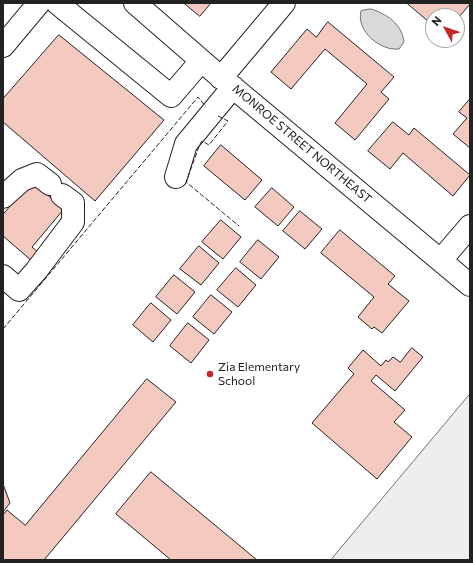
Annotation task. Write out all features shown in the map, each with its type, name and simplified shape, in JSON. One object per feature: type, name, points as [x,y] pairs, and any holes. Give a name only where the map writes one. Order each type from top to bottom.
[{"type":"street","points":[[3,46],[39,3]]},
{"type":"street","points":[[57,3],[171,96],[216,74],[284,3]]},
{"type":"street","name":"MONROE STREET NORTHEAST","points":[[135,3],[216,74],[470,285]]},
{"type":"street","points":[[176,177],[186,144],[216,74],[266,3]]},
{"type":"street","points":[[4,195],[22,180],[37,174],[73,203],[73,222],[36,271],[11,283]]},
{"type":"street","points":[[441,260],[470,226]]},
{"type":"shaded area","points":[[371,9],[388,17],[397,25],[403,36],[404,42],[399,49],[384,47],[371,38],[366,32],[362,26],[360,18],[361,11]]},
{"type":"shaded area","points":[[470,394],[470,560],[331,560]]},
{"type":"building","points":[[184,3],[211,3],[200,16]]},
{"type":"building","points":[[407,3],[470,3],[465,10],[465,8],[425,8],[425,18]]},
{"type":"building","points":[[328,22],[394,77],[381,92],[389,99],[355,140],[335,123],[367,84],[325,49],[291,89],[271,72],[307,29],[316,37]]},
{"type":"building","points":[[59,35],[164,120],[95,201],[3,122],[3,99]]},
{"type":"building","points":[[470,99],[470,148],[453,134],[467,118],[459,112]]},
{"type":"building","points":[[393,122],[409,135],[414,128],[470,175],[453,196],[403,153],[390,169],[368,151]]},
{"type":"building","points":[[221,145],[262,180],[245,200],[204,166]]},
{"type":"building","points":[[31,181],[64,209],[32,247],[39,253],[32,261],[3,236],[3,215]]},
{"type":"building","points":[[272,188],[294,207],[278,226],[255,207]]},
{"type":"building","points":[[300,211],[322,229],[305,249],[283,231]]},
{"type":"building","points":[[221,220],[241,237],[223,259],[202,242]]},
{"type":"building","points":[[340,230],[395,276],[388,284],[409,301],[382,333],[374,327],[372,329],[358,317],[374,297],[321,253]]},
{"type":"building","points":[[258,240],[279,257],[261,279],[240,262]]},
{"type":"building","points":[[199,246],[219,263],[201,285],[180,269]]},
{"type":"building","points":[[236,268],[256,285],[238,307],[217,290]]},
{"type":"building","points":[[174,275],[195,292],[177,314],[156,297]]},
{"type":"building","points":[[211,295],[232,312],[214,334],[193,317]]},
{"type":"building","points":[[151,303],[171,320],[153,342],[133,325]]},
{"type":"building","points":[[188,323],[209,340],[191,363],[170,346]]},
{"type":"building","points":[[412,348],[423,357],[395,391],[376,375],[371,381],[405,410],[394,422],[412,437],[377,479],[312,423],[354,374],[348,368],[363,350],[381,366],[386,360],[388,362],[393,357],[400,362]]},
{"type":"building","points":[[147,379],[176,402],[44,560],[3,560],[3,515],[7,510],[25,525]]},
{"type":"building","points":[[151,472],[257,560],[171,560],[116,514]]},
{"type":"building","points":[[3,484],[10,503],[3,512]]},
{"type":"fence","points":[[3,329],[198,97],[206,107]]},
{"type":"fence","points":[[218,116],[228,121],[209,145],[202,141],[186,182],[239,226]]},
{"type":"place","name":"Zia Elementary School","points":[[210,374]]}]
